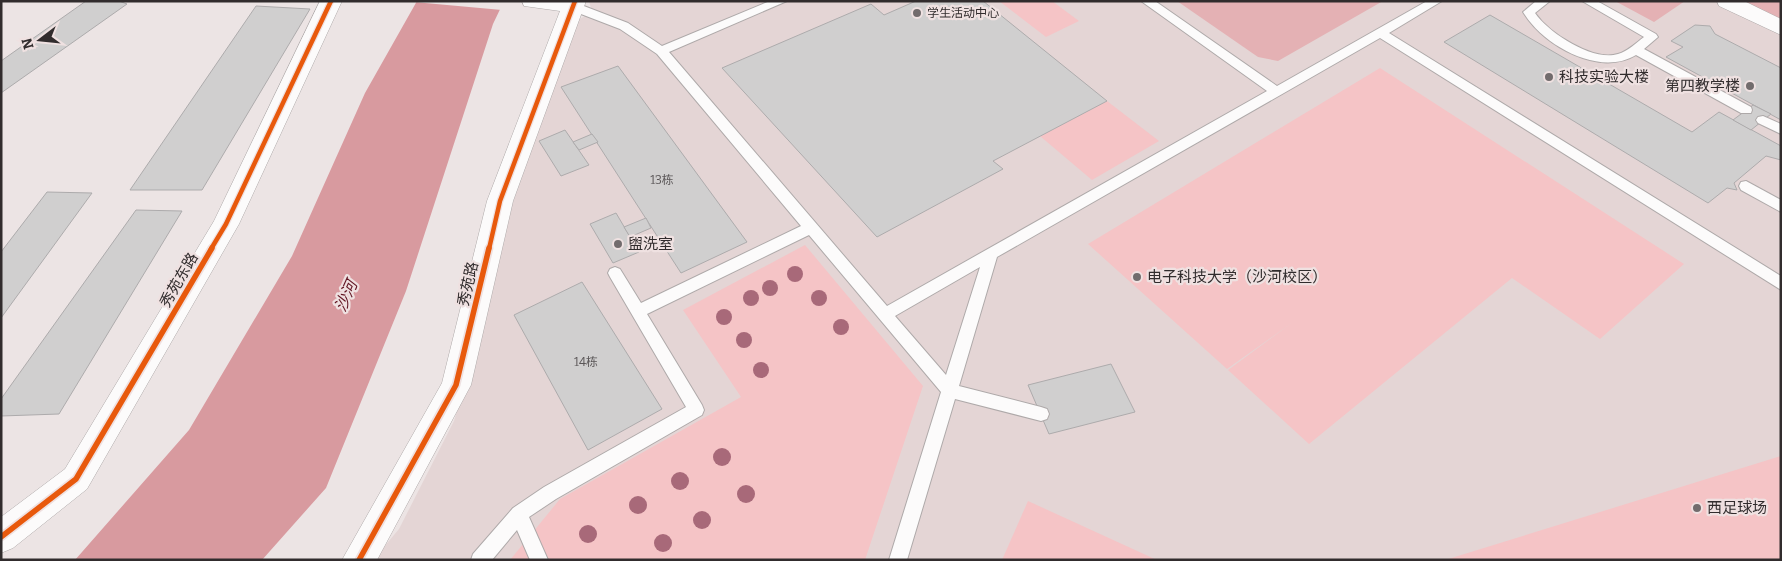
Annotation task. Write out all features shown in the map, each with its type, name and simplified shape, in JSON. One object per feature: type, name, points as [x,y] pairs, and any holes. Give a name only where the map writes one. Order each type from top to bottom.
[{"type":"street","name":"秀苑东路","points":[[1,537],[76,479],[226,224],[331,1]]},
{"type":"street","points":[[532,1],[573,4]]},
{"type":"street","points":[[1727,1],[1781,28]]},
{"type":"street","name":"秀苑路","points":[[359,560],[456,385],[500,201],[573,4]]},
{"type":"lane","points":[[661,51],[781,1]]},
{"type":"lane","points":[[1147,1],[1277,92]]},
{"type":"lane","points":[[885,314],[1436,1]]},
{"type":"lane","points":[[1544,1],[1529,12],[1537,25],[1548,35],[1581,53],[1605,58],[1622,58],[1652,36],[1588,1]]},
{"type":"lane","points":[[573,4],[624,26],[661,51],[950,391],[1041,414]]},
{"type":"lane","points":[[1381,33],[1781,284]]},
{"type":"lane","points":[[1634,49],[1746,110]]},
{"type":"lane","points":[[1763,120],[1781,130]]},
{"type":"lane","points":[[1746,186],[1781,207]]},
{"type":"lane","points":[[637,312],[810,228]]},
{"type":"lane","points":[[898,560],[991,254]]},
{"type":"lane","points":[[480,560],[519,514],[550,493],[696,410],[615,274]]},
{"type":"lane","points":[[519,514],[539,560]]},
{"type":"shaded area","name":"电子科技大学（沙河校区）","points":[[589,1],[1781,1],[1781,560],[373,560],[399,529],[454,421],[482,331],[505,224],[578,20],[592,12]]},
{"type":"shaded area","points":[[999,1],[1052,1],[1079,21],[1046,37]]},
{"type":"shaded area","points":[[1177,1],[1383,1],[1278,61],[1258,57]]},
{"type":"shaded area","points":[[1615,1],[1685,1],[1654,22]]},
{"type":"shaded area","points":[[1739,1],[1781,1],[1781,22]]},
{"type":"shaded area","points":[[1380,68],[1684,264],[1600,339],[1512,278],[1309,444],[1228,370],[1293,322],[1227,369],[1088,244]]},
{"type":"shaded area","points":[[1107,101],[1159,141],[1092,180],[1040,136]]},
{"type":"shaded area","points":[[805,245],[923,386],[865,560],[510,560],[560,499],[741,397],[683,310]]},
{"type":"shaded area","name":"西足球场","points":[[1781,456],[1781,560],[1445,560]]},
{"type":"shaded area","points":[[1028,501],[1157,560],[1002,560]]},
{"type":"water","name":"沙河","points":[[417,1],[504,1],[493,24],[406,291],[326,488],[262,560],[75,560],[189,430],[292,256],[365,93]]},
{"type":"pier","points":[[414,1],[506,1],[502,10],[414,2]]},
{"type":"building","points":[[86,1],[119,1],[127,4],[1,93],[1,61]]},
{"type":"building","points":[[916,1],[983,1],[1107,101],[993,161],[1003,169],[877,237],[722,68],[871,4],[884,15]]},
{"type":"building","points":[[256,6],[310,9],[202,190],[130,190]]},
{"type":"building","name":"科技实验大楼","points":[[1490,15],[1692,132],[1719,112],[1781,146],[1781,160],[1766,156],[1734,183],[1737,190],[1727,188],[1708,203],[1444,42]]},
{"type":"building","name":"第四教学楼","points":[[1695,25],[1710,26],[1715,34],[1781,68],[1781,120],[1666,57],[1683,47],[1671,41]]},
{"type":"building","points":[[618,66],[747,242],[681,273],[561,87]]},
{"type":"building","points":[[1753,105],[1771,114],[1751,130],[1733,120]]},
{"type":"building","points":[[565,130],[589,165],[561,176],[539,141]]},
{"type":"building","points":[[592,134],[598,142],[579,150],[573,142]]},
{"type":"building","points":[[47,192],[92,193],[1,318],[1,252]]},
{"type":"building","points":[[136,210],[182,211],[59,414],[1,416],[1,399]]},
{"type":"building","name":"盥洗室","points":[[616,213],[639,252],[613,263],[590,224]]},
{"type":"building","points":[[646,218],[651,228],[630,237],[624,227]]},
{"type":"building","points":[[582,282],[662,409],[588,450],[514,315]]},
{"type":"building","points":[[1111,364],[1135,412],[1049,434],[1028,385]]},
{"type":"cycle path","points":[[1,537],[76,479],[226,224],[331,1]]},
{"type":"cycle path","points":[[359,560],[456,385],[500,201],[575,1]]},
{"type":"place","name":"学生活动中心","points":[[917,13]]},
{"type":"place","name":"科技实验大楼","points":[[1549,77]]},
{"type":"place","name":"第四教学楼","points":[[1750,86]]},
{"type":"place","name":"盥洗室","points":[[618,244]]},
{"type":"place","name":"电子科技大学（沙河校区）","points":[[1137,277]]},
{"type":"place","name":"西足球场","points":[[1697,508]]}]
